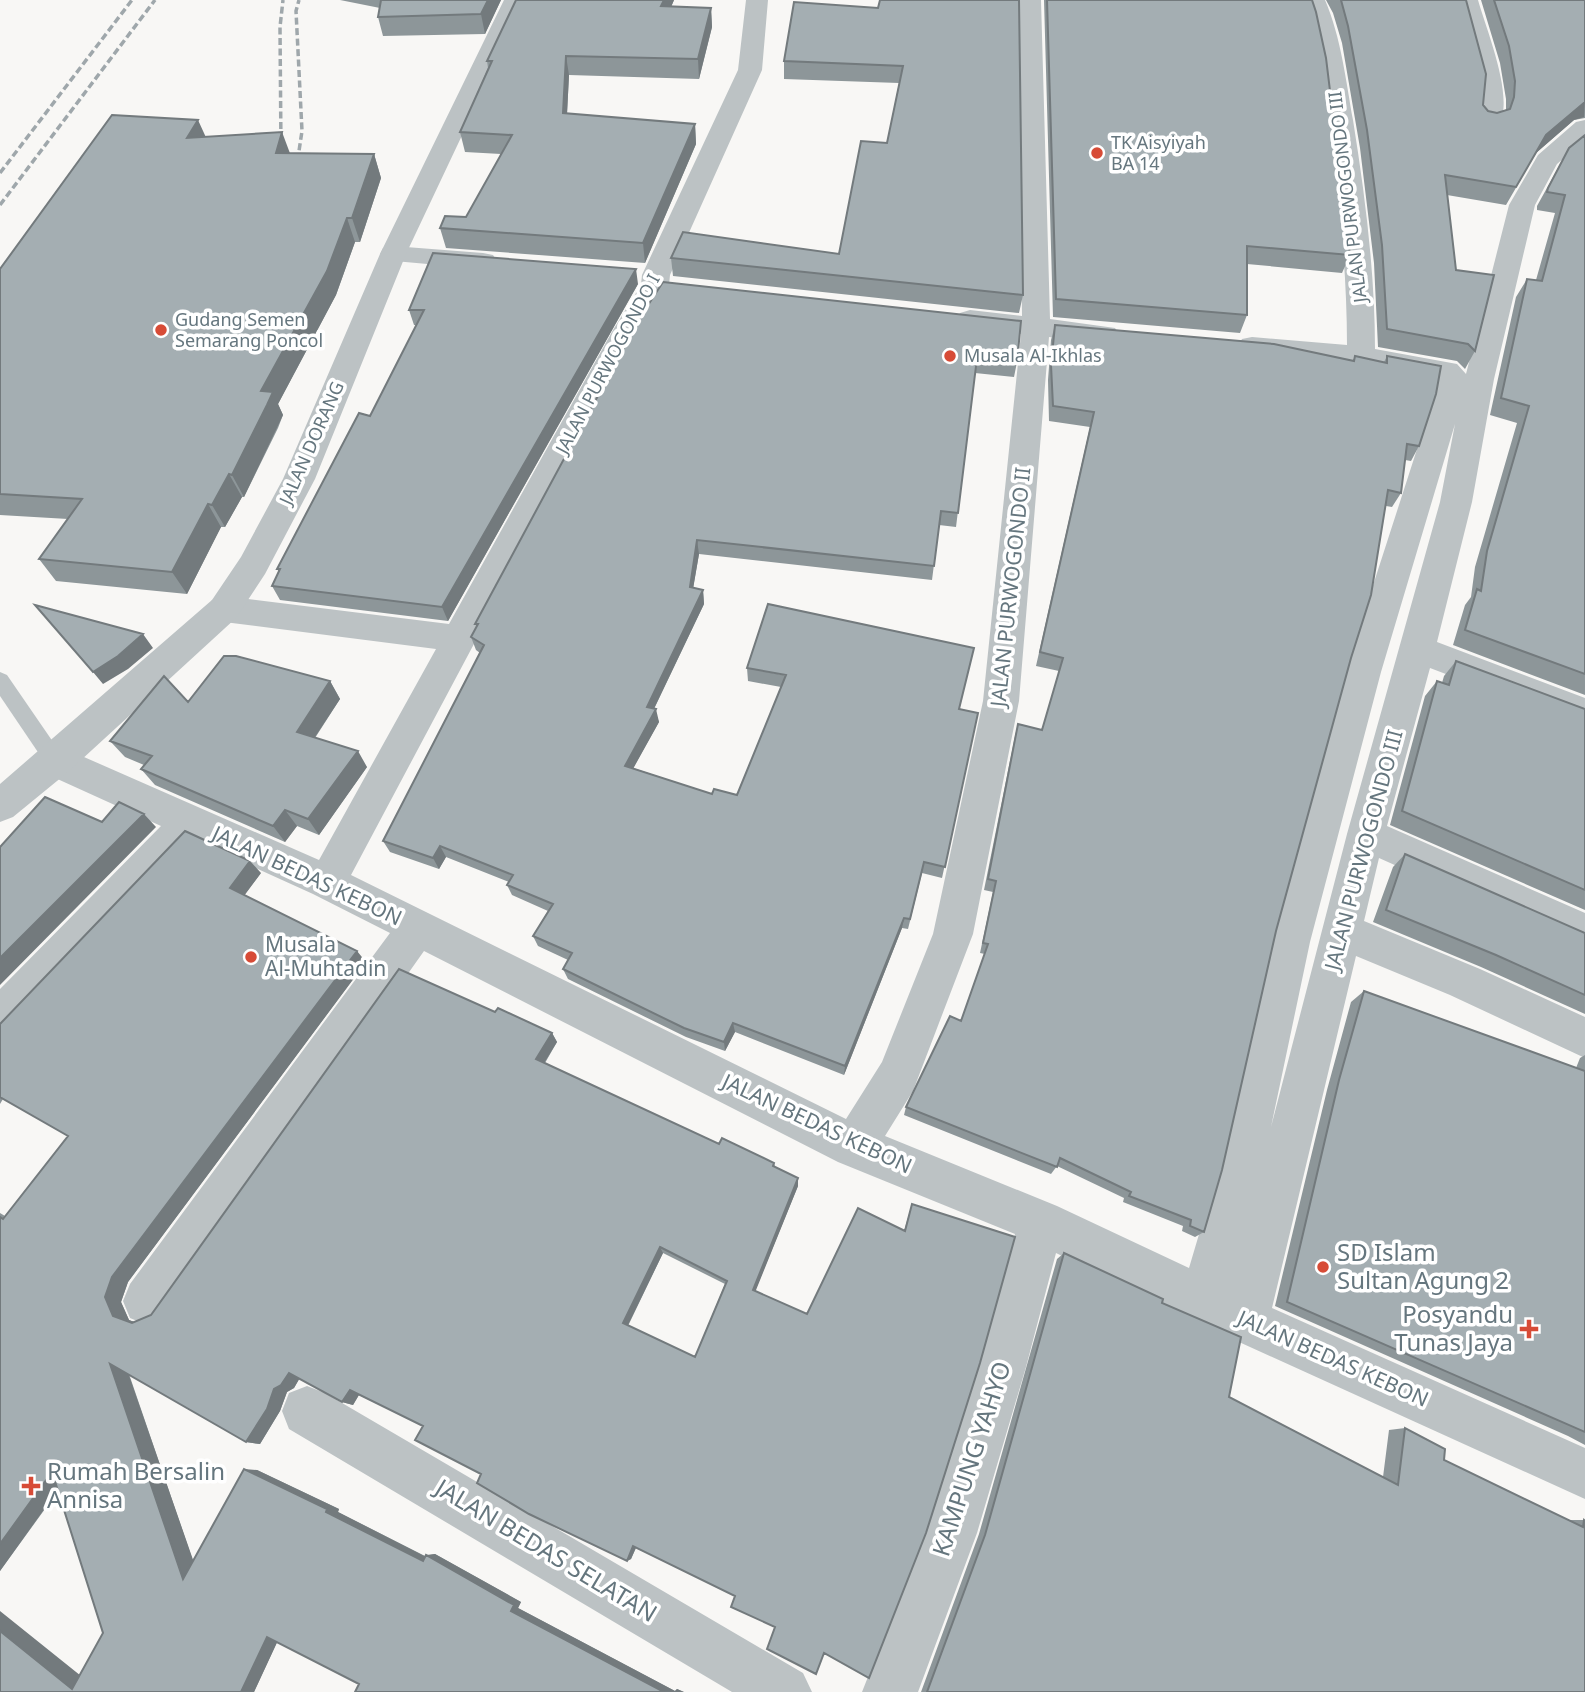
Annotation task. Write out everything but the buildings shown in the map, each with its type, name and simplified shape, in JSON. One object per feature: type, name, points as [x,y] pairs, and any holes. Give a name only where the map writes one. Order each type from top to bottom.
[{"type":"street","name":"JALAN DORANG","points":[[0,806],[55,761],[224,609],[253,565],[299,479],[393,254],[515,0]]},
{"type":"street","name":"JALAN PURWOGONDO I","points":[[327,882],[626,330],[656,280],[750,70],[757,0]]},
{"type":"street","name":"JALAN PURWOGONDO II","points":[[854,1146],[898,1076],[953,934],[1001,701],[1036,327],[1030,0]]},
{"type":"street","name":"JALAN PURWOGONDO III","points":[[1314,0],[1336,90],[1347,164],[1362,305],[1361,356]]},
{"type":"street","points":[[1468,0],[1492,91],[1489,121]]},
{"type":"street","points":[[1203,1300],[1238,1177],[1290,942],[1363,672],[1445,409],[1465,376],[1522,205],[1547,160],[1585,127]]},
{"type":"street","points":[[393,254],[504,263]]},
{"type":"street","points":[[940,316],[1137,336]]},
{"type":"street","points":[[1225,344],[1361,356],[1465,376]]},
{"type":"street","name":"JALAN PURWOGONDO III","points":[[1245,1320],[1366,834],[1418,649],[1455,502],[1465,376]]},
{"type":"street","points":[[224,609],[460,639]]},
{"type":"street","points":[[1418,649],[1585,713]]},
{"type":"street","name":"JALAN BEDAS KEBON","points":[[55,761],[327,882],[854,1146],[1041,1222],[1245,1320],[1585,1474]]},
{"type":"street","points":[[0,1018],[190,822]]},
{"type":"street","points":[[1366,834],[1585,932]]},
{"type":"street","points":[[147,1301],[418,927]]},
{"type":"street","points":[[1342,932],[1465,982],[1585,1038]]},
{"type":"street","name":"KAMPUNG YAHYO","points":[[890,1692],[951,1533],[1002,1367],[1041,1222]]},
{"type":"street","name":"JALAN BEDAS SELATAN","points":[[307,1411],[784,1692]]},
{"type":"lane","points":[[0,680],[55,761]]},
{"type":"railway","points":[[0,173],[132,0]]},
{"type":"railway","points":[[0,205],[155,0]]},
{"type":"railway","points":[[281,150],[280,27],[283,0]]},
{"type":"railway","points":[[296,171],[302,131],[296,11],[299,0]]},
{"type":"place","name":"TK Aisyiyah BA 14","points":[[1097,153]]},
{"type":"place","name":"Gudang Semen Semarang Poncol","points":[[161,330]]},
{"type":"place","name":"Musala Al-Ikhlas","points":[[950,356]]},
{"type":"place","name":"Musala Al-Muhtadin","points":[[251,957]]},
{"type":"place","name":"SD Islam Sultan Agung 2","points":[[1323,1267]]},
{"type":"place","name":"Posyandu Tunas Jaya","points":[[1529,1329]]},
{"type":"place","name":"Rumah Bersalin Annisa","points":[[31,1486]]}]
